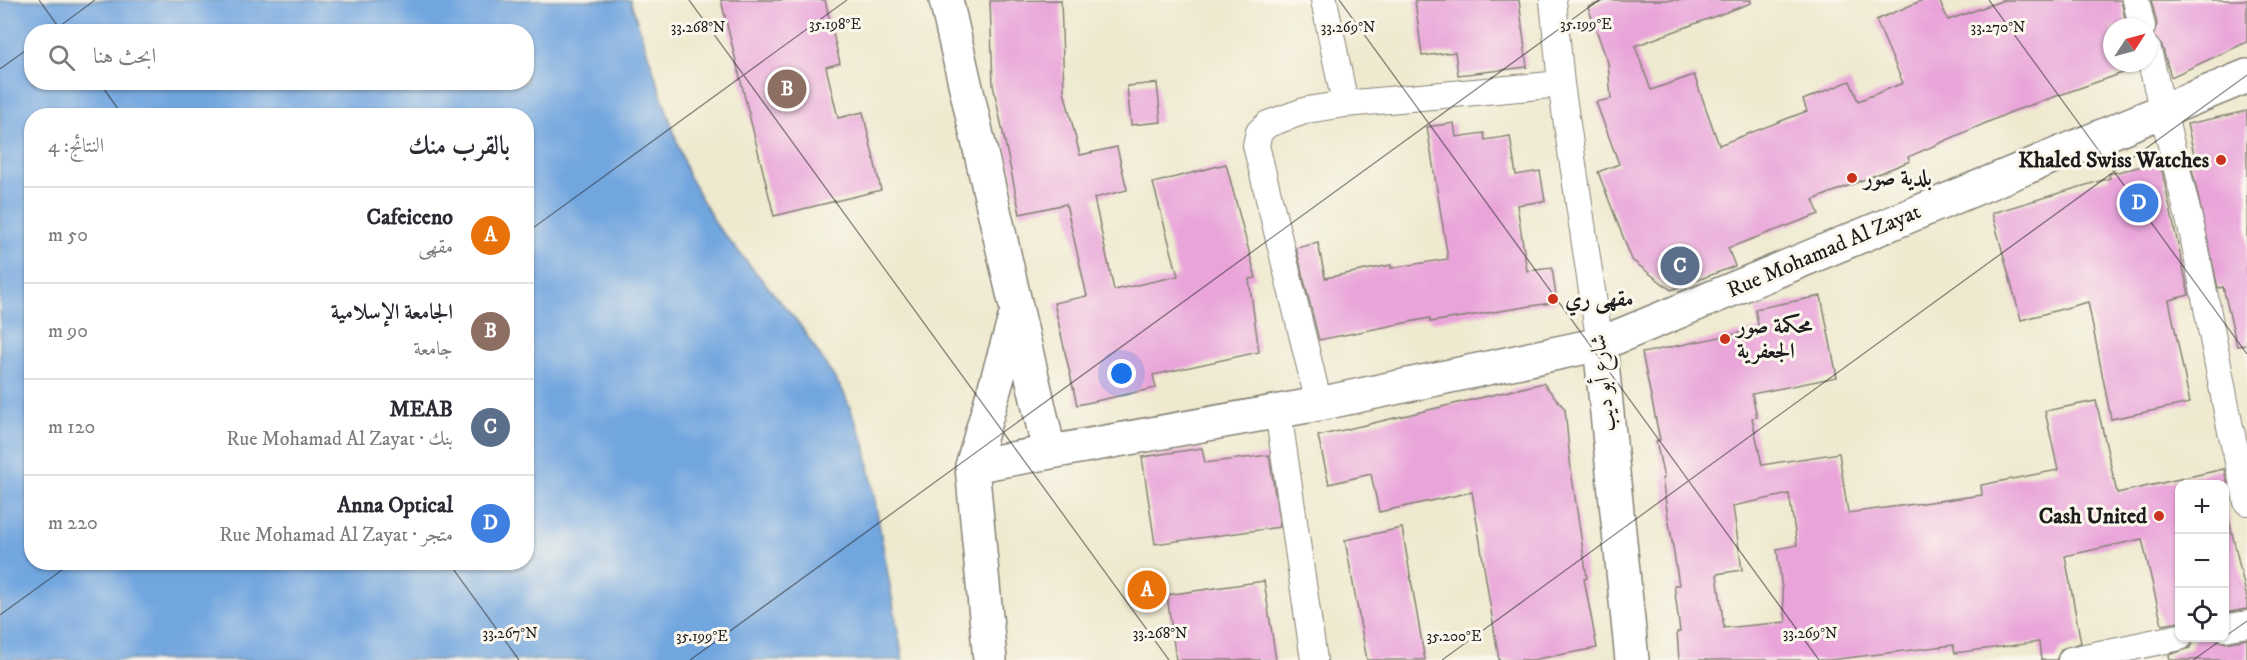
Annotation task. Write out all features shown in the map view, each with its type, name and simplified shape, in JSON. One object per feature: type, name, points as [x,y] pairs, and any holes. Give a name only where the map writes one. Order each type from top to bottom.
[{"type":"main road","points":[[946,0],[1049,451]]},
{"type":"main road","name":"Rue Mohamad Al Zayat","points":[[972,466],[1319,405],[1600,344],[2247,76]]},
{"type":"main road","points":[[990,660],[972,466],[1016,313]]},
{"type":"main road","name":"شارع أبو ديب","points":[[1600,344],[1632,660]]},
{"type":"street","points":[[1324,0],[1345,104]]},
{"type":"street","name":"شارع أبو ديب","points":[[1553,0],[1562,84],[1600,344]]},
{"type":"street","points":[[2136,0],[2140,18]]},
{"type":"street","points":[[2153,72],[2193,235],[2247,502]]},
{"type":"street","points":[[1319,405],[1256,145],[1259,132],[1279,119],[1307,110],[1345,104],[1562,84]]},
{"type":"street","points":[[1278,411],[1314,660]]},
{"type":"street","points":[[2229,627],[2247,624]]},
{"type":"street","points":[[2071,660],[2175,638]]},
{"type":"water","points":[[0,0],[630,0],[688,175],[717,226],[800,325],[843,391],[865,444],[903,660],[0,660]]},
{"type":"building","points":[[721,0],[825,0],[840,63],[826,67],[838,118],[863,112],[881,190],[774,216]]},
{"type":"building","points":[[1061,0],[1064,91],[1080,155],[1117,147],[1127,190],[1094,198],[1114,290],[1178,276],[1153,183],[1226,164],[1256,278],[1249,279],[1259,352],[1153,375],[1156,388],[1077,405],[1054,303],[1087,296],[1066,204],[1020,214],[993,85],[990,1]]},
{"type":"building","points":[[1415,0],[1519,0],[1527,67],[1458,75],[1455,52],[1422,56]]},
{"type":"building","points":[[1607,0],[1751,0],[1751,3],[1635,46],[1651,90],[1694,75],[1719,145],[1807,111],[1803,100],[1850,81],[1858,101],[1903,83],[1876,20],[1923,0],[1939,0],[1948,20],[2004,0],[2121,0],[2125,18],[2103,18],[2103,72],[2126,72],[2011,112],[1908,157],[1910,161],[1813,200],[1819,214],[1728,248],[1735,266],[1671,290],[1632,260],[1598,172],[1619,164],[1596,102],[1611,99],[1608,63],[1588,7]]},
{"type":"building","points":[[2151,0],[2247,0],[2247,42],[2171,77],[2162,46],[2157,40],[2156,18]]},
{"type":"building","points":[[1157,83],[1161,122],[1131,125],[1127,86]]},
{"type":"building","points":[[2247,111],[2247,345],[2237,346],[2223,287],[2218,288],[2189,155],[2194,154],[2187,124]]},
{"type":"building","points":[[1454,123],[1456,137],[1484,133],[1485,140],[1510,136],[1516,175],[1540,171],[1545,201],[1517,205],[1527,271],[1552,268],[1557,302],[1430,322],[1430,318],[1319,340],[1296,248],[1318,243],[1325,278],[1391,265],[1391,268],[1448,259],[1427,127]]},
{"type":"building","points":[[2160,162],[2189,295],[2169,300],[2190,403],[2111,419],[2088,302],[2021,320],[1992,213],[2110,178],[2109,174]]},
{"type":"building","points":[[1821,296],[1837,377],[1752,394],[1757,417],[1752,418],[1762,465],[1839,453],[1848,513],[1982,495],[1981,485],[2058,470],[2045,411],[2096,401],[2117,493],[2224,469],[2227,480],[2175,480],[2175,623],[2162,625],[2142,539],[2065,556],[2081,643],[2061,649],[2056,660],[2041,660],[2039,642],[1955,653],[1953,645],[1830,660],[1679,660],[1677,632],[1680,632],[1674,585],[1679,585],[1662,479],[1664,478],[1656,441],[1660,440],[1642,353],[1759,329],[1755,309]],"holes":[[[1789,494],[1797,545],[1777,549],[1786,622],[1724,628],[1717,574],[1742,570],[1733,506]]]},
{"type":"building","points":[[1543,383],[1565,409],[1571,470],[1587,578],[1584,579],[1597,648],[1532,660],[1499,660],[1472,492],[1379,512],[1371,474],[1329,484],[1318,436]]},
{"type":"building","points":[[1202,448],[1205,463],[1269,455],[1280,527],[1155,544],[1142,457]]},
{"type":"building","points":[[2229,520],[2247,598],[2247,609],[2229,612]]},
{"type":"building","points":[[1402,528],[1425,660],[1367,660],[1345,540]]},
{"type":"building","points":[[1264,581],[1276,660],[1176,660],[1167,595]]},
{"type":"building","points":[[2247,639],[2247,660],[2170,660],[2169,655],[2190,648],[2193,642],[2226,643]]},
{"type":"place","name":"الجامعة الإسلامية","points":[[787,89]]},
{"type":"place","name":"Khaled Swiss Watches","points":[[2221,160]]},
{"type":"place","name":"بلدية صور","points":[[1852,178]]},
{"type":"place","name":"Anna Optical","points":[[2139,203]]},
{"type":"place","name":"MEAB","points":[[1680,266]]},
{"type":"place","name":"مقهى ري","points":[[1553,299]]},
{"type":"place","name":"محكمة صور الجعفرية","points":[[1725,339]]},
{"type":"place","name":"Cash United","points":[[2159,516]]},
{"type":"place","name":"Cafeiceno","points":[[1147,590]]}]
